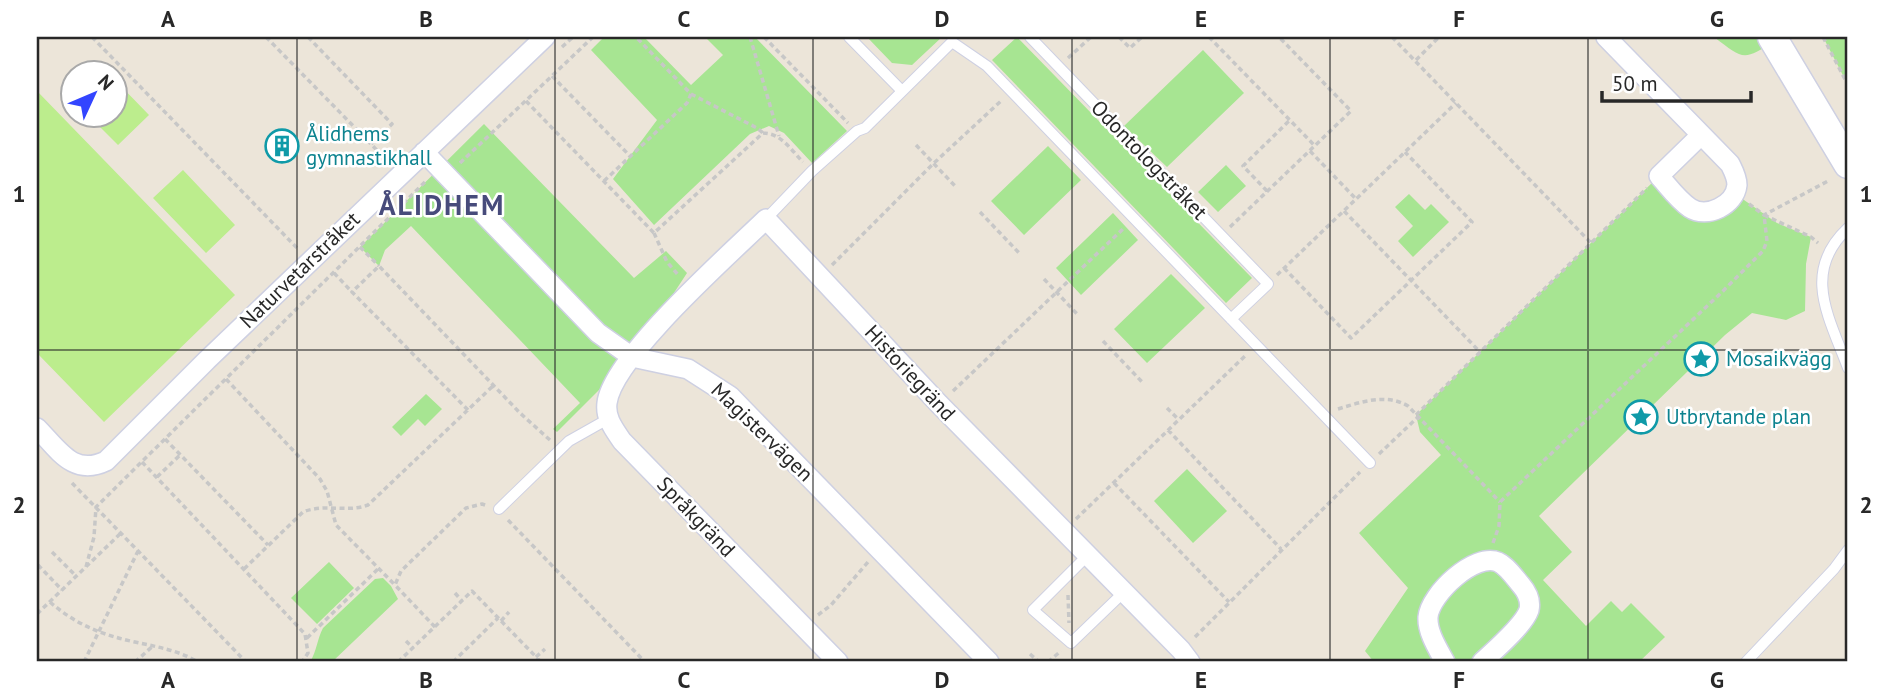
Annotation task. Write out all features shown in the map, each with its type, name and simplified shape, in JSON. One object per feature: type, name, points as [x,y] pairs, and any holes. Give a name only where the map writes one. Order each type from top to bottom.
[{"type":"main road","points":[[1772,37],[1843,170]]},
{"type":"street","name":"Naturvetarstråket","points":[[37,428],[73,464],[83,467],[106,461],[207,360],[544,37]]},
{"type":"street","points":[[1606,37],[1702,135],[1730,164],[1735,173],[1737,185],[1727,203],[1718,209],[1700,211],[1690,208],[1659,176],[1702,135]]},
{"type":"street","name":"Magistervägen","points":[[424,152],[597,333],[632,357],[688,369],[730,396],[989,662]]},
{"type":"street","points":[[608,419],[606,405],[609,392],[617,376],[647,336],[766,219]]},
{"type":"street","name":"Historiegränd","points":[[766,219],[939,404],[1185,656]]},
{"type":"street","name":"Språkgränd","points":[[608,419],[622,441],[838,662]]},
{"type":"street","points":[[1444,662],[1431,632],[1429,610],[1443,590],[1467,568],[1479,561],[1489,561],[1499,563],[1525,590],[1529,599],[1529,611],[1507,639],[1482,662]]},
{"type":"lane","points":[[849,37],[902,92]]},
{"type":"lane","name":"Odontologstråket","points":[[1030,37],[1268,284]]},
{"type":"lane","points":[[766,219],[812,172],[857,131],[865,128],[952,42],[987,66],[1370,463]]},
{"type":"lane","points":[[1848,228],[1829,251],[1821,288],[1848,368]]},
{"type":"lane","points":[[1231,319],[1268,284]]},
{"type":"lane","points":[[499,509],[569,441],[608,419]]},
{"type":"lane","points":[[1746,662],[1834,569],[1848,550]]},
{"type":"lane","points":[[1087,556],[1032,610],[1070,643],[1124,593]]},
{"type":"path","points":[[92,37],[298,250],[307,242]]},
{"type":"path","points":[[266,37],[401,174]]},
{"type":"path","points":[[308,37],[392,124],[371,144]]},
{"type":"path","points":[[553,56],[573,37]]},
{"type":"path","points":[[86,567],[94,537],[96,507],[360,247],[526,101],[593,37]]},
{"type":"path","points":[[636,37],[691,94],[762,133],[774,134],[812,172]]},
{"type":"path","points":[[750,37],[779,138]]},
{"type":"path","points":[[764,37],[857,131]]},
{"type":"path","points":[[1059,67],[1091,37]]},
{"type":"path","points":[[1119,37],[1130,48],[1142,37]]},
{"type":"path","points":[[1209,37],[1315,146]]},
{"type":"path","points":[[1222,236],[1351,111],[1279,37]]},
{"type":"path","points":[[1392,37],[1592,244]]},
{"type":"path","points":[[1415,61],[1439,37]]},
{"type":"path","points":[[1823,37],[1848,85]]},
{"type":"path","points":[[552,76],[630,156]]},
{"type":"path","points":[[820,277],[934,163],[1011,91]]},
{"type":"path","points":[[604,181],[687,103],[691,94]]},
{"type":"path","points":[[526,101],[654,233],[667,262],[693,291]]},
{"type":"path","points":[[1268,284],[1456,103]]},
{"type":"path","points":[[1268,191],[1243,166],[1290,120]]},
{"type":"path","points":[[654,233],[762,133]]},
{"type":"path","points":[[916,145],[956,187]]},
{"type":"path","points":[[1310,151],[1356,199]]},
{"type":"path","points":[[1284,268],[1351,338],[1411,281],[1472,222],[1405,152]]},
{"type":"path","points":[[1765,215],[1843,170]]},
{"type":"path","points":[[1185,656],[1281,549],[1659,176]]},
{"type":"path","points":[[1734,193],[1765,215],[1811,237],[1829,251]]},
{"type":"path","points":[[1343,211],[1480,352]]},
{"type":"path","points":[[980,212],[1021,255]]},
{"type":"path","points":[[1489,561],[1499,527],[1500,502],[1763,251],[1766,241],[1765,215]]},
{"type":"path","points":[[939,404],[1134,219]]},
{"type":"path","points":[[360,247],[561,450]]},
{"type":"path","points":[[352,292],[379,266]]},
{"type":"path","points":[[334,273],[468,410]]},
{"type":"path","points":[[1044,279],[1079,316]]},
{"type":"path","points":[[1103,341],[1144,384]]},
{"type":"path","points":[[1063,533],[1256,345]]},
{"type":"path","points":[[225,379],[320,480],[327,491],[336,525],[341,532],[435,627]]},
{"type":"path","points":[[244,569],[303,512],[314,507],[357,509],[368,505],[494,385]]},
{"type":"path","points":[[1322,414],[1374,399],[1401,402],[1500,502]]},
{"type":"path","points":[[1167,408],[1179,420]]},
{"type":"path","points":[[1168,430],[1281,549]]},
{"type":"path","points":[[165,439],[268,545]]},
{"type":"path","points":[[157,477],[180,455]]},
{"type":"path","points":[[142,461],[305,634],[308,653],[302,662]]},
{"type":"path","points":[[1114,483],[1230,603]]},
{"type":"path","points":[[395,585],[401,571],[466,508],[482,504],[499,509],[645,662]]},
{"type":"path","points":[[96,507],[246,662]]},
{"type":"path","points":[[37,614],[121,533]]},
{"type":"path","points":[[802,626],[831,605],[880,550]]},
{"type":"path","points":[[84,662],[138,551]]},
{"type":"path","points":[[52,552],[76,576]]},
{"type":"path","points":[[38,565],[62,590]]},
{"type":"path","points":[[307,638],[379,569]]},
{"type":"path","points":[[398,662],[472,591],[541,662]]},
{"type":"path","points":[[455,593],[462,601]]},
{"type":"path","points":[[50,602],[65,615],[98,632],[154,645],[198,662]]},
{"type":"path","points":[[453,662],[509,612]]},
{"type":"path","points":[[406,641],[413,648]]},
{"type":"path","points":[[135,662],[154,645]]},
{"type":"path","points":[[536,657],[545,649]]},
{"type":"path","points":[[1030,654],[1040,662]]},
{"type":"green space","points":[[604,37],[644,37],[691,85],[723,55],[705,37],[755,37],[847,131],[812,163],[784,133],[769,126],[750,134],[654,225],[613,179],[657,120],[591,50]]},
{"type":"green space","points":[[867,37],[942,37],[912,65],[892,63]]},
{"type":"green space","points":[[1017,37],[1252,278],[1226,303],[992,60]]},
{"type":"green space","points":[[1714,37],[1772,37],[1774,41],[1756,52],[1743,55]]},
{"type":"green space","points":[[1823,37],[1848,37],[1848,85]]},
{"type":"green space","points":[[1203,50],[1244,93],[1167,167],[1124,126]]},
{"type":"green space","points":[[37,91],[60,115],[60,130],[75,130],[235,295],[104,422],[37,353]]},
{"type":"green space","points":[[130,95],[149,115],[118,145],[103,130],[130,130]]},
{"type":"green space","points":[[484,124],[634,278],[666,251],[687,273],[632,357],[557,432],[553,429],[580,403],[411,226],[385,250],[379,266],[360,247]]},
{"type":"green space","points":[[1048,146],[1081,180],[1024,235],[991,201]]},
{"type":"green space","points":[[1226,165],[1246,186],[1218,212],[1198,192]]},
{"type":"green space","points":[[183,170],[235,225],[206,253],[153,198]]},
{"type":"green space","points":[[1659,176],[1700,211],[1734,193],[1777,223],[1811,237],[1806,264],[1805,311],[1786,320],[1752,313],[1725,335],[1539,516],[1572,552],[1543,580],[1586,626],[1611,601],[1622,612],[1631,603],[1665,637],[1639,662],[1374,662],[1365,651],[1408,588],[1359,533],[1441,455],[1420,432],[1416,415]]},
{"type":"green space","points":[[1409,194],[1425,210],[1431,204],[1449,222],[1413,257],[1398,241],[1413,226],[1395,207]]},
{"type":"green space","points":[[1113,213],[1138,240],[1081,295],[1056,268]]},
{"type":"green space","points":[[1171,274],[1205,308],[1147,363],[1114,329]]},
{"type":"green space","points":[[426,394],[442,409],[425,426],[418,419],[401,436],[392,427]]},
{"type":"green space","points":[[1187,469],[1227,511],[1193,543],[1154,501]]},
{"type":"green space","points":[[329,562],[354,588],[317,624],[291,598]]},
{"type":"green space","points":[[383,578],[398,599],[332,662],[310,662],[323,628],[375,579]]},
{"type":"place","name":"Ålidhems gymnastikhall","points":[[282,146]]},
{"type":"place","name":"Mosaikvägg","points":[[1701,359]]},
{"type":"place","name":"Utbrytande plan","points":[[1641,417]]},
{"type":"district","name":"ÅLIDHEM","points":[[442,205]]}]
